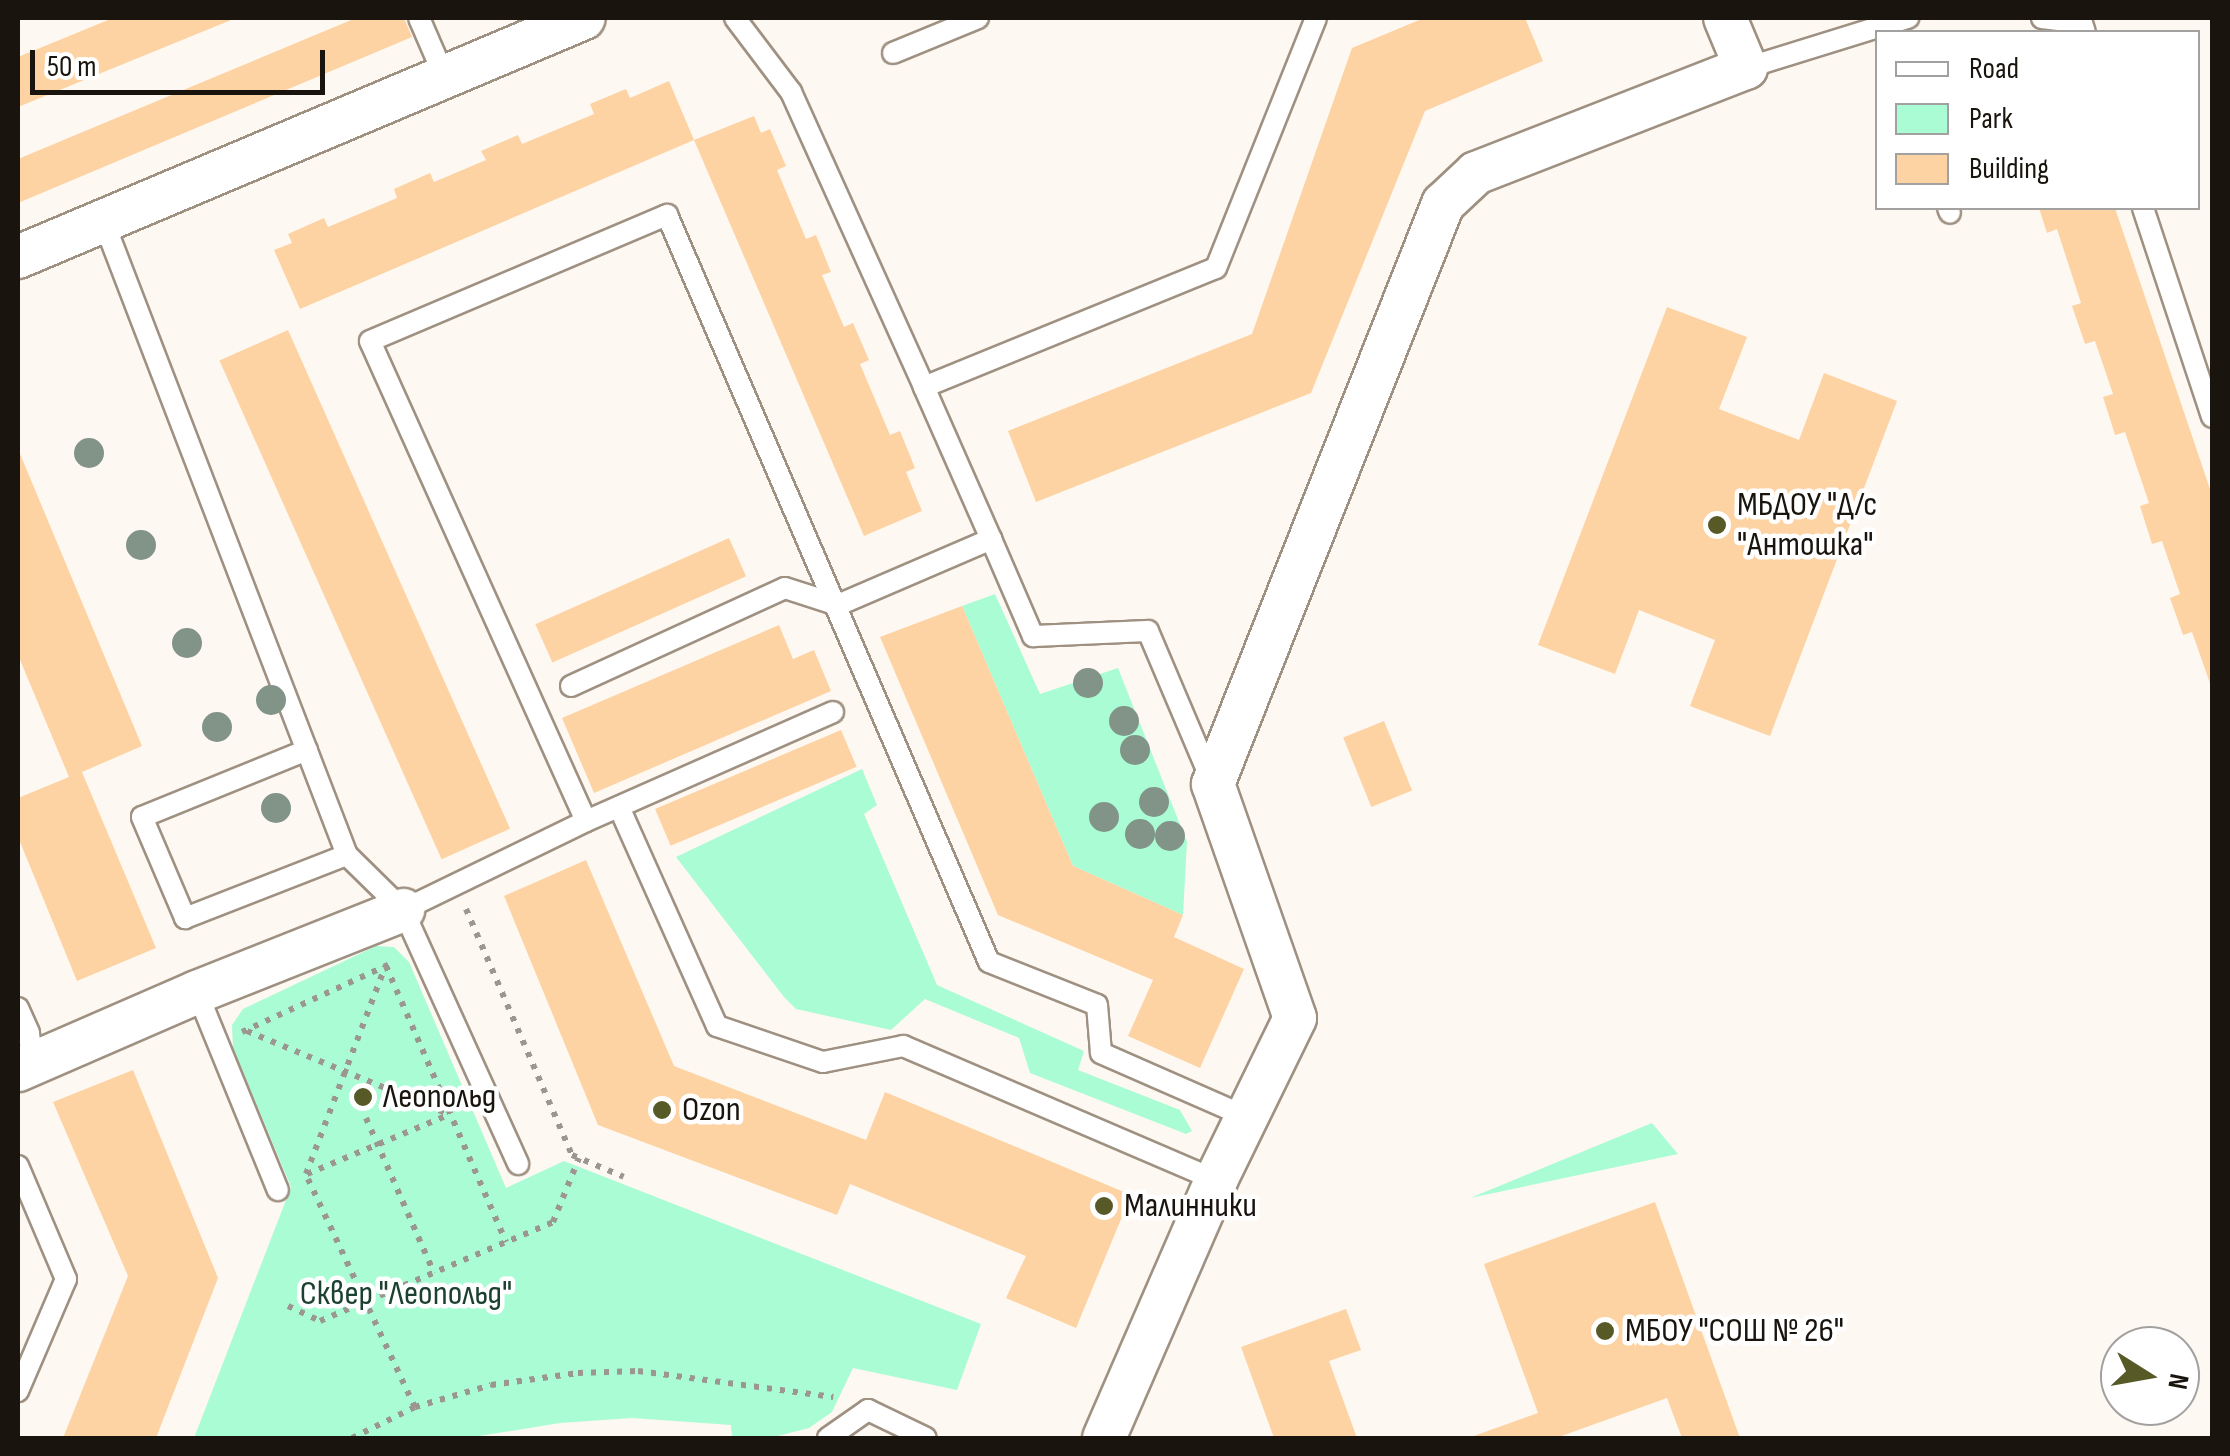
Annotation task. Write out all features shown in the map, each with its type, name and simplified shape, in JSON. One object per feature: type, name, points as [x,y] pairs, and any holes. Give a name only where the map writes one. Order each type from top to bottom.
[{"type":"street","points":[[18,257],[584,18]]},
{"type":"street","points":[[1104,1438],[1216,1180],[1295,1018],[1213,784],[1444,204],[1476,173],[1746,68],[1725,18]]},
{"type":"street","points":[[24,1067],[197,992],[403,910]]},
{"type":"lane","points":[[419,18],[445,78]]},
{"type":"lane","points":[[735,18],[791,92],[1034,636],[1148,631],[1213,784]]},
{"type":"lane","points":[[893,53],[978,18]]},
{"type":"lane","points":[[924,387],[1216,268],[1316,18]]},
{"type":"lane","points":[[1885,30],[1908,18]]},
{"type":"lane","points":[[2042,18],[2082,23],[2084,30]]},
{"type":"lane","points":[[1746,68],[1875,33]]},
{"type":"lane","points":[[2144,210],[2212,418]]},
{"type":"lane","points":[[586,821],[370,341],[667,214],[989,962],[1097,1006],[1101,1053],[1247,1116]]},
{"type":"lane","points":[[103,220],[347,855],[403,910],[518,1164]]},
{"type":"lane","points":[[570,686],[785,588],[838,605],[991,539]]},
{"type":"lane","points":[[403,910],[586,821],[833,712]]},
{"type":"lane","points":[[307,750],[142,817],[185,918],[347,855]]},
{"type":"lane","points":[[619,806],[717,1026],[822,1062],[903,1046],[1216,1180]]},
{"type":"lane","points":[[197,992],[278,1190]]},
{"type":"lane","points":[[18,1008],[30,1034],[24,1067]]},
{"type":"lane","points":[[18,1166],[66,1278],[18,1391]]},
{"type":"lane","points":[[828,1438],[868,1410],[926,1438]]},
{"type":"path","points":[[464,903],[572,1155],[624,1177]]},
{"type":"path","points":[[218,1041],[421,950]]},
{"type":"path","points":[[386,966],[506,1242]]},
{"type":"path","points":[[306,1174],[386,966]]},
{"type":"path","points":[[246,1030],[253,1048]]},
{"type":"path","points":[[246,1030],[449,1114]]},
{"type":"path","points":[[306,1174],[449,1114]]},
{"type":"path","points":[[366,1118],[434,1273]]},
{"type":"path","points":[[298,1156],[416,1407]]},
{"type":"path","points":[[288,1306],[320,1321],[553,1222],[579,1158]]},
{"type":"path","points":[[352,1438],[416,1407],[491,1385],[578,1373],[638,1371],[833,1397]]},
{"type":"green space","points":[[995,594],[1040,694],[1118,668],[1187,842],[1183,915],[1073,866],[962,606]]},
{"type":"green space","points":[[862,769],[877,805],[864,814],[937,985],[1084,1051],[1078,1070],[1180,1110],[1192,1131],[1186,1134],[1030,1073],[1019,1038],[925,999],[891,1030],[796,1009],[784,997],[676,857]]},
{"type":"green space","name":"Сквер \"Леопольд\"","points":[[376,946],[394,947],[409,962],[506,1188],[564,1161],[981,1324],[957,1390],[853,1368],[832,1412],[809,1428],[770,1438],[732,1438],[731,1425],[632,1418],[560,1423],[467,1438],[194,1438],[291,1187],[233,1048],[232,1025],[243,1009]]},
{"type":"green space","points":[[1652,1123],[1678,1154],[1470,1198]]},
{"type":"building","points":[[113,18],[236,18],[18,107],[18,57]]},
{"type":"building","points":[[356,18],[404,18],[412,37],[18,203],[18,159]]},
{"type":"building","points":[[1424,18],[1525,18],[1543,61],[1425,111],[1311,393],[1036,502],[1008,431],[1252,334],[1352,48]]},
{"type":"building","points":[[669,81],[694,140],[300,309],[274,250],[292,243],[288,234],[324,218],[328,227],[397,198],[394,189],[430,173],[434,182],[486,160],[481,151],[518,135],[522,144],[594,114],[590,104],[626,89],[630,98]]},
{"type":"building","points":[[754,116],[761,133],[770,129],[786,166],[777,170],[806,239],[816,235],[831,272],[822,275],[844,327],[853,323],[869,360],[860,364],[890,435],[900,431],[915,468],[906,472],[922,511],[864,536],[694,140]]},
{"type":"building","points":[[2040,210],[2116,210],[2212,495],[2212,689],[2192,632],[2183,635],[2170,598],[2180,594],[2162,541],[2152,544],[2140,506],[2149,503],[2125,432],[2115,435],[2103,397],[2113,394],[2095,341],[2085,344],[2072,306],[2081,303],[2057,229],[2047,233]]},
{"type":"building","name":"МБДОУ \"Д/с \"Антошка\"","points":[[1667,307],[1747,337],[1719,409],[1799,440],[1824,373],[1897,401],[1770,736],[1690,706],[1715,640],[1639,610],[1615,674],[1538,645]]},
{"type":"building","points":[[288,330],[510,829],[442,859],[219,361]]},
{"type":"building","points":[[18,449],[142,746],[82,772],[156,948],[77,981],[18,837],[18,798],[69,777],[18,655]]},
{"type":"building","points":[[729,538],[746,576],[552,663],[535,624]]},
{"type":"building","points":[[962,606],[1073,866],[1183,915],[1174,937],[1244,969],[1200,1068],[1128,1036],[1153,980],[998,915],[880,637]]},
{"type":"building","points":[[779,625],[793,659],[814,650],[831,691],[594,793],[562,718]]},
{"type":"building","points":[[1384,721],[1412,791],[1371,807],[1343,737]]},
{"type":"building","points":[[841,730],[857,767],[671,846],[655,809]]},
{"type":"building","points":[[586,860],[674,1066],[866,1140],[885,1092],[1131,1195],[1076,1328],[1006,1298],[1026,1256],[850,1184],[837,1215],[598,1125],[504,896]]},
{"type":"building","points":[[133,1070],[218,1278],[156,1438],[63,1438],[128,1276],[53,1102]]},
{"type":"building","name":"МБОУ \"СОШ № 26\"","points":[[1655,1202],[1740,1438],[1682,1438],[1667,1398],[1556,1438],[1468,1438],[1538,1413],[1484,1264]]},
{"type":"building","points":[[1346,1309],[1361,1350],[1329,1361],[1357,1438],[1274,1438],[1241,1347]]},
{"type":"place","name":"МБДОУ \"Д/с \"Антошка\"","points":[[1717,525]]},
{"type":"place","name":"Леопольд","points":[[363,1097]]},
{"type":"place","name":"Ozon","points":[[662,1110]]},
{"type":"place","name":"Малинники","points":[[1104,1206]]},
{"type":"place","name":"МБОУ \"СОШ № 26\"","points":[[1605,1331]]}]
